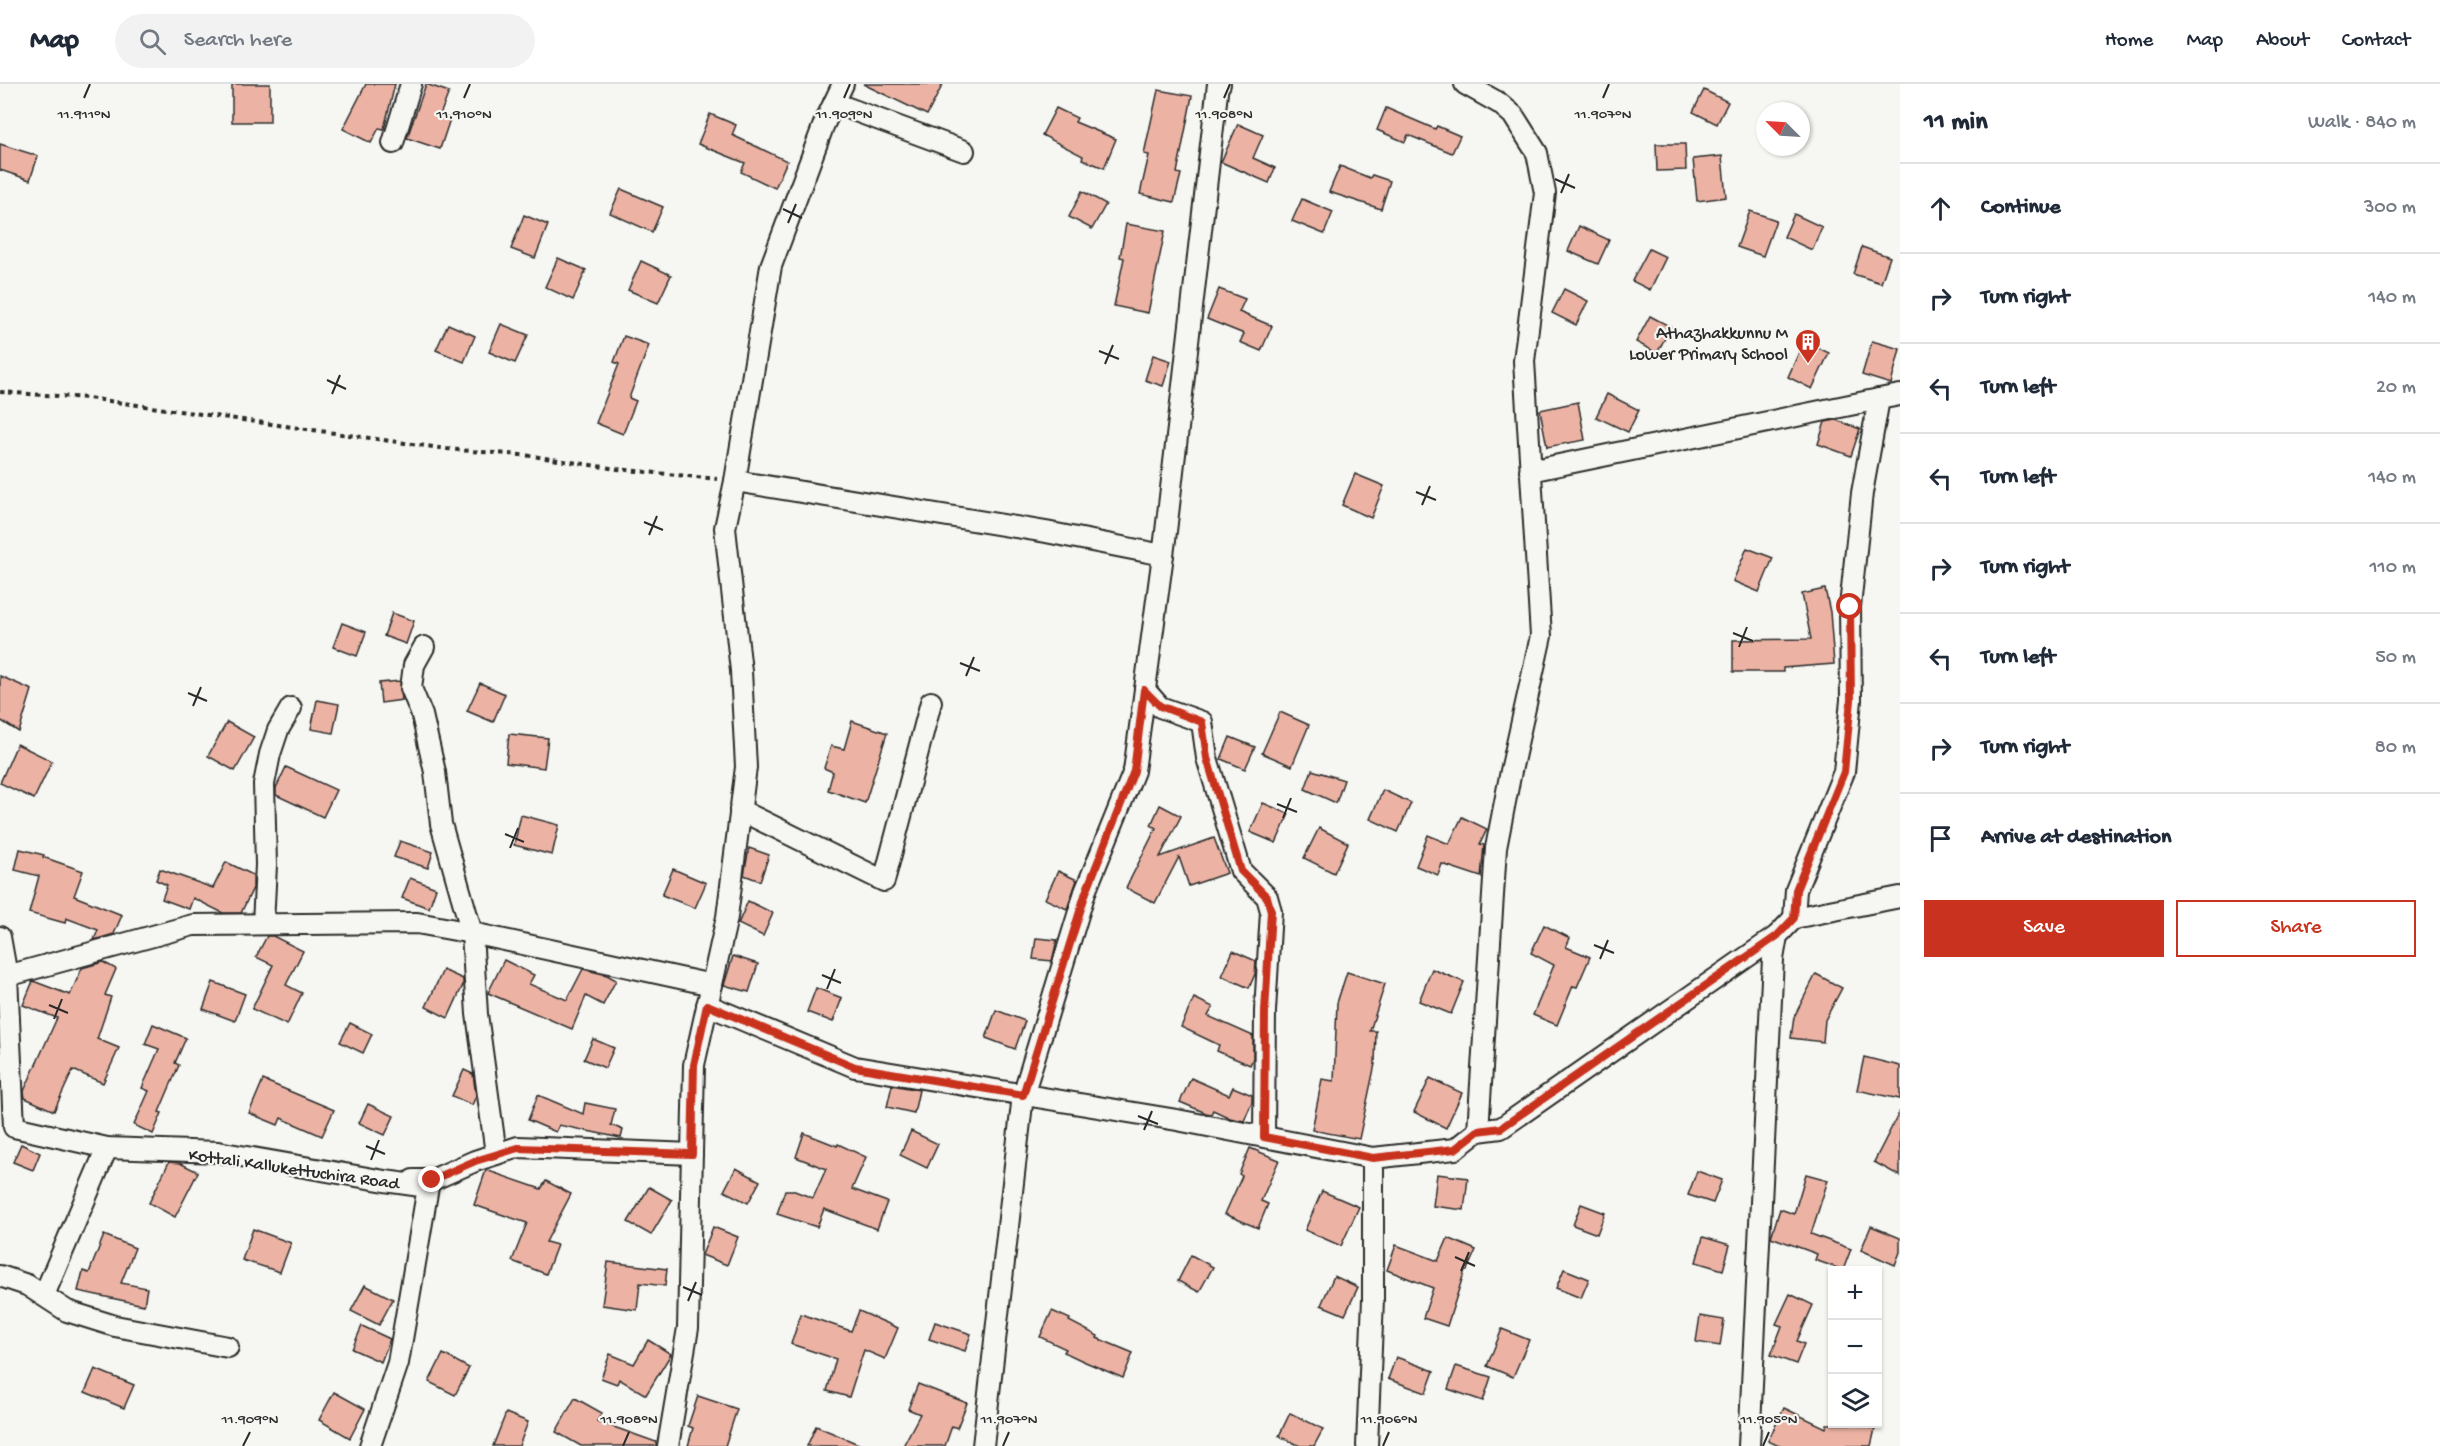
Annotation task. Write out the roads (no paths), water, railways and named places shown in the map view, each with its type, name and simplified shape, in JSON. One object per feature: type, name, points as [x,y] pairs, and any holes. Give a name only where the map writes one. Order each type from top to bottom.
[{"type":"street","points":[[393,143],[411,84]]},
{"type":"street","points":[[668,1446],[688,1328],[694,1065],[727,917],[746,767],[741,670],[725,528],[771,266],[824,124],[843,84]]},
{"type":"street","points":[[983,1446],[1023,1095],[1086,892],[1134,771],[1163,555],[1218,84]]},
{"type":"street","points":[[1465,84],[1499,103],[1514,115],[1537,153],[1545,193],[1524,361],[1541,636],[1496,848],[1478,1131]]},
{"type":"street","points":[[834,103],[964,151]]},
{"type":"street","points":[[1530,471],[1900,395]]},
{"type":"street","points":[[1794,918],[1796,890],[1844,772],[1851,700],[1850,607],[1862,493],[1879,399]]},
{"type":"street","points":[[735,481],[1046,532],[1163,555]]},
{"type":"street","points":[[424,647],[414,665],[411,688],[422,715],[435,772],[441,824],[472,933],[477,1014],[496,1154]]},
{"type":"street","points":[[1144,690],[1160,706],[1202,722],[1207,758],[1241,871],[1267,897],[1271,911],[1265,1011],[1264,1137]]},
{"type":"street","points":[[740,810],[884,880],[931,702]]},
{"type":"street","points":[[263,924],[266,865],[264,784],[272,746],[291,708]]},
{"type":"street","points":[[707,1005],[855,1067],[1177,1120],[1373,1158],[1455,1149],[1478,1131],[1501,1128],[1777,936],[1794,918],[1900,897]]},
{"type":"street","points":[[6,976],[112,945],[193,925],[417,922],[712,985]]},
{"type":"street","points":[[1749,1446],[1773,959],[1777,936]]},
{"type":"street","points":[[0,937],[6,976],[14,1127],[20,1128]]},
{"type":"street","name":"Kottali Kallukettuchira Road","points":[[0,1130],[20,1128],[107,1148],[218,1152],[385,1181],[428,1186],[398,1363],[370,1446]]},
{"type":"street","points":[[44,1295],[107,1148]]},
{"type":"street","points":[[385,1181],[432,1180],[475,1161],[518,1148],[692,1154]]},
{"type":"street","points":[[1367,1446],[1373,1299],[1373,1158]]},
{"type":"street","points":[[0,1276],[27,1285],[67,1311],[115,1326],[228,1347]]},
{"type":"place","name":"Athazhakkunnu M Lower Primary School","points":[[1808,365]]}]
